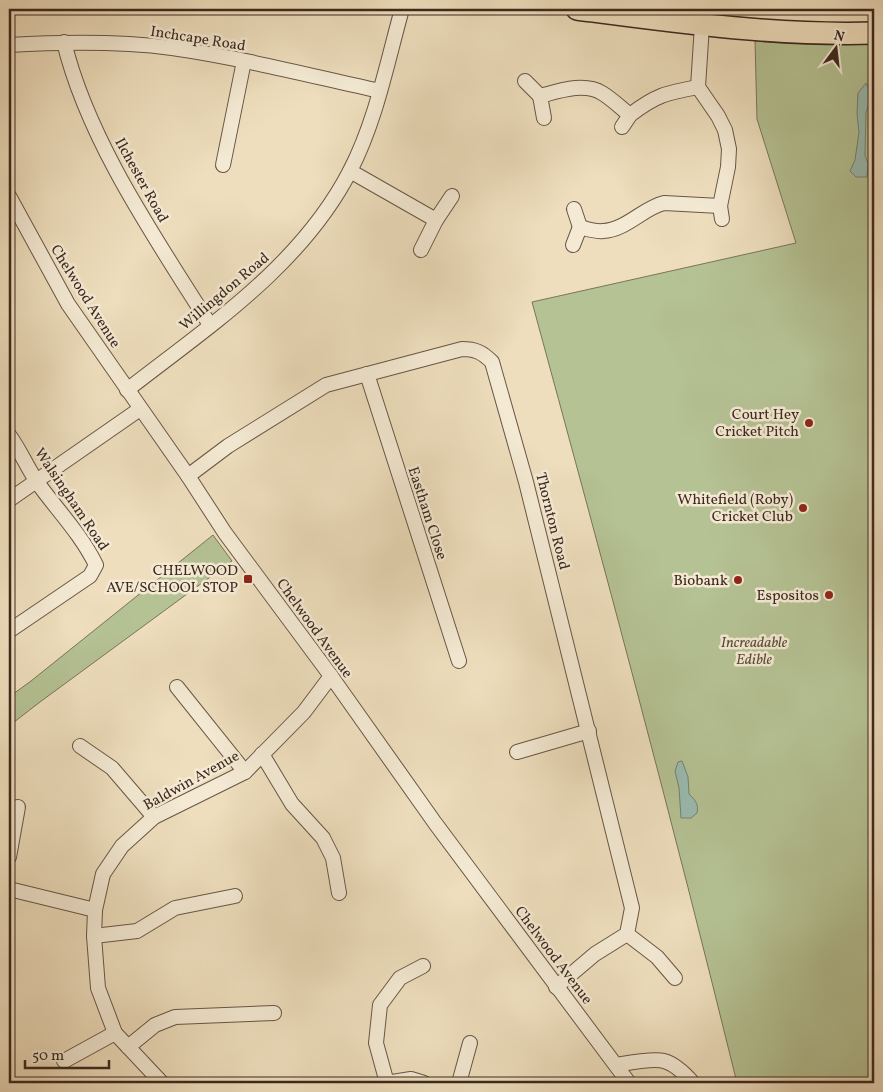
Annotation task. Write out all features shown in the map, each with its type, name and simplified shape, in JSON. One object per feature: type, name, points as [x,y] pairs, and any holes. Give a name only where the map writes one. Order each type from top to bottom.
[{"type":"main road","points":[[577,9],[702,25],[841,34],[874,33]]},
{"type":"street","name":"Willingdon Road","points":[[127,390],[245,298],[281,265],[327,209],[350,171],[366,135],[402,9]]},
{"type":"street","points":[[580,227],[603,231],[611,229],[624,224],[655,206],[664,204],[721,213],[729,149],[725,130],[718,116],[698,87],[702,25]]},
{"type":"street","name":"Inchcape Road","points":[[9,45],[64,42],[172,48],[244,61],[380,91]]},
{"type":"street","name":"Ilchester Road","points":[[64,42],[68,62],[87,110],[118,176],[210,325]]},
{"type":"street","points":[[223,165],[244,61]]},
{"type":"street","points":[[525,81],[540,96],[544,118]]},
{"type":"street","points":[[540,96],[585,87],[602,93],[630,115]]},
{"type":"street","points":[[622,127],[630,115],[653,98],[698,87]]},
{"type":"street","points":[[350,171],[436,220]]},
{"type":"street","name":"Chelwood Avenue","points":[[9,196],[68,304],[188,476],[225,533],[556,987],[629,1083]]},
{"type":"street","points":[[421,250],[436,220],[452,196]]},
{"type":"street","points":[[574,209],[580,227],[574,245]]},
{"type":"street","name":"Thornton Road","points":[[188,476],[228,446],[326,385],[462,349],[474,349],[485,354],[492,362],[526,482],[589,731],[632,908],[627,934]]},
{"type":"street","name":"Eastham Close","points":[[367,374],[459,661]]},
{"type":"street","points":[[9,500],[140,409]]},
{"type":"street","name":"Walsingham Road","points":[[9,435],[19,448],[36,481],[87,547],[96,565],[90,576],[9,631]]},
{"type":"street","name":"Baldwin Avenue","points":[[162,1083],[114,1033],[98,988],[94,936],[95,910],[103,874],[122,846],[154,817],[245,772],[304,712],[331,676]]},
{"type":"street","points":[[177,686],[245,772]]},
{"type":"street","points":[[517,752],[589,731]]},
{"type":"street","points":[[80,746],[112,768],[154,817]]},
{"type":"street","points":[[262,754],[292,804],[323,838],[333,858],[338,893]]},
{"type":"street","points":[[9,857],[18,807]]},
{"type":"street","points":[[9,889],[95,910]]},
{"type":"street","points":[[94,936],[137,931],[175,908],[235,896]]},
{"type":"street","points":[[556,987],[595,954],[627,934],[657,958],[675,978]]},
{"type":"street","points":[[423,966],[400,978],[380,1005],[376,1043],[386,1083],[411,1080],[424,1083]]},
{"type":"street","points":[[128,1047],[155,1025],[175,1018],[274,1013]]},
{"type":"street","points":[[64,1061],[114,1033]]},
{"type":"street","points":[[459,1083],[470,1042]]},
{"type":"street","points":[[616,1065],[635,1061],[664,1061],[686,1075],[693,1083]]},
{"type":"green space","name":"Increadable Edible","points":[[755,41],[874,41],[874,1083],[737,1083],[637,692],[532,302],[796,243],[757,119]]},
{"type":"green space","points":[[213,535],[232,561],[9,726],[9,697]]},
{"type":"water","points":[[866,83],[871,99],[866,112],[865,156],[868,163],[867,177],[856,177],[850,171],[855,160],[859,132],[857,114],[858,93]]},
{"type":"water","points":[[682,761],[688,777],[689,794],[697,805],[697,813],[691,818],[681,818],[679,788],[675,771],[678,762]]},
{"type":"waterway","points":[[869,832],[874,835]]},
{"type":"place","name":"Court Hey Cricket Pitch","points":[[809,423]]},
{"type":"place","name":"Whitefield (Roby) Cricket Club","points":[[803,508]]},
{"type":"place","name":"CHELWOOD AVE/SCHOOL STOP","points":[[248,579]]},
{"type":"place","name":"Biobank","points":[[738,580]]},
{"type":"place","name":"Espositos","points":[[829,595]]}]
